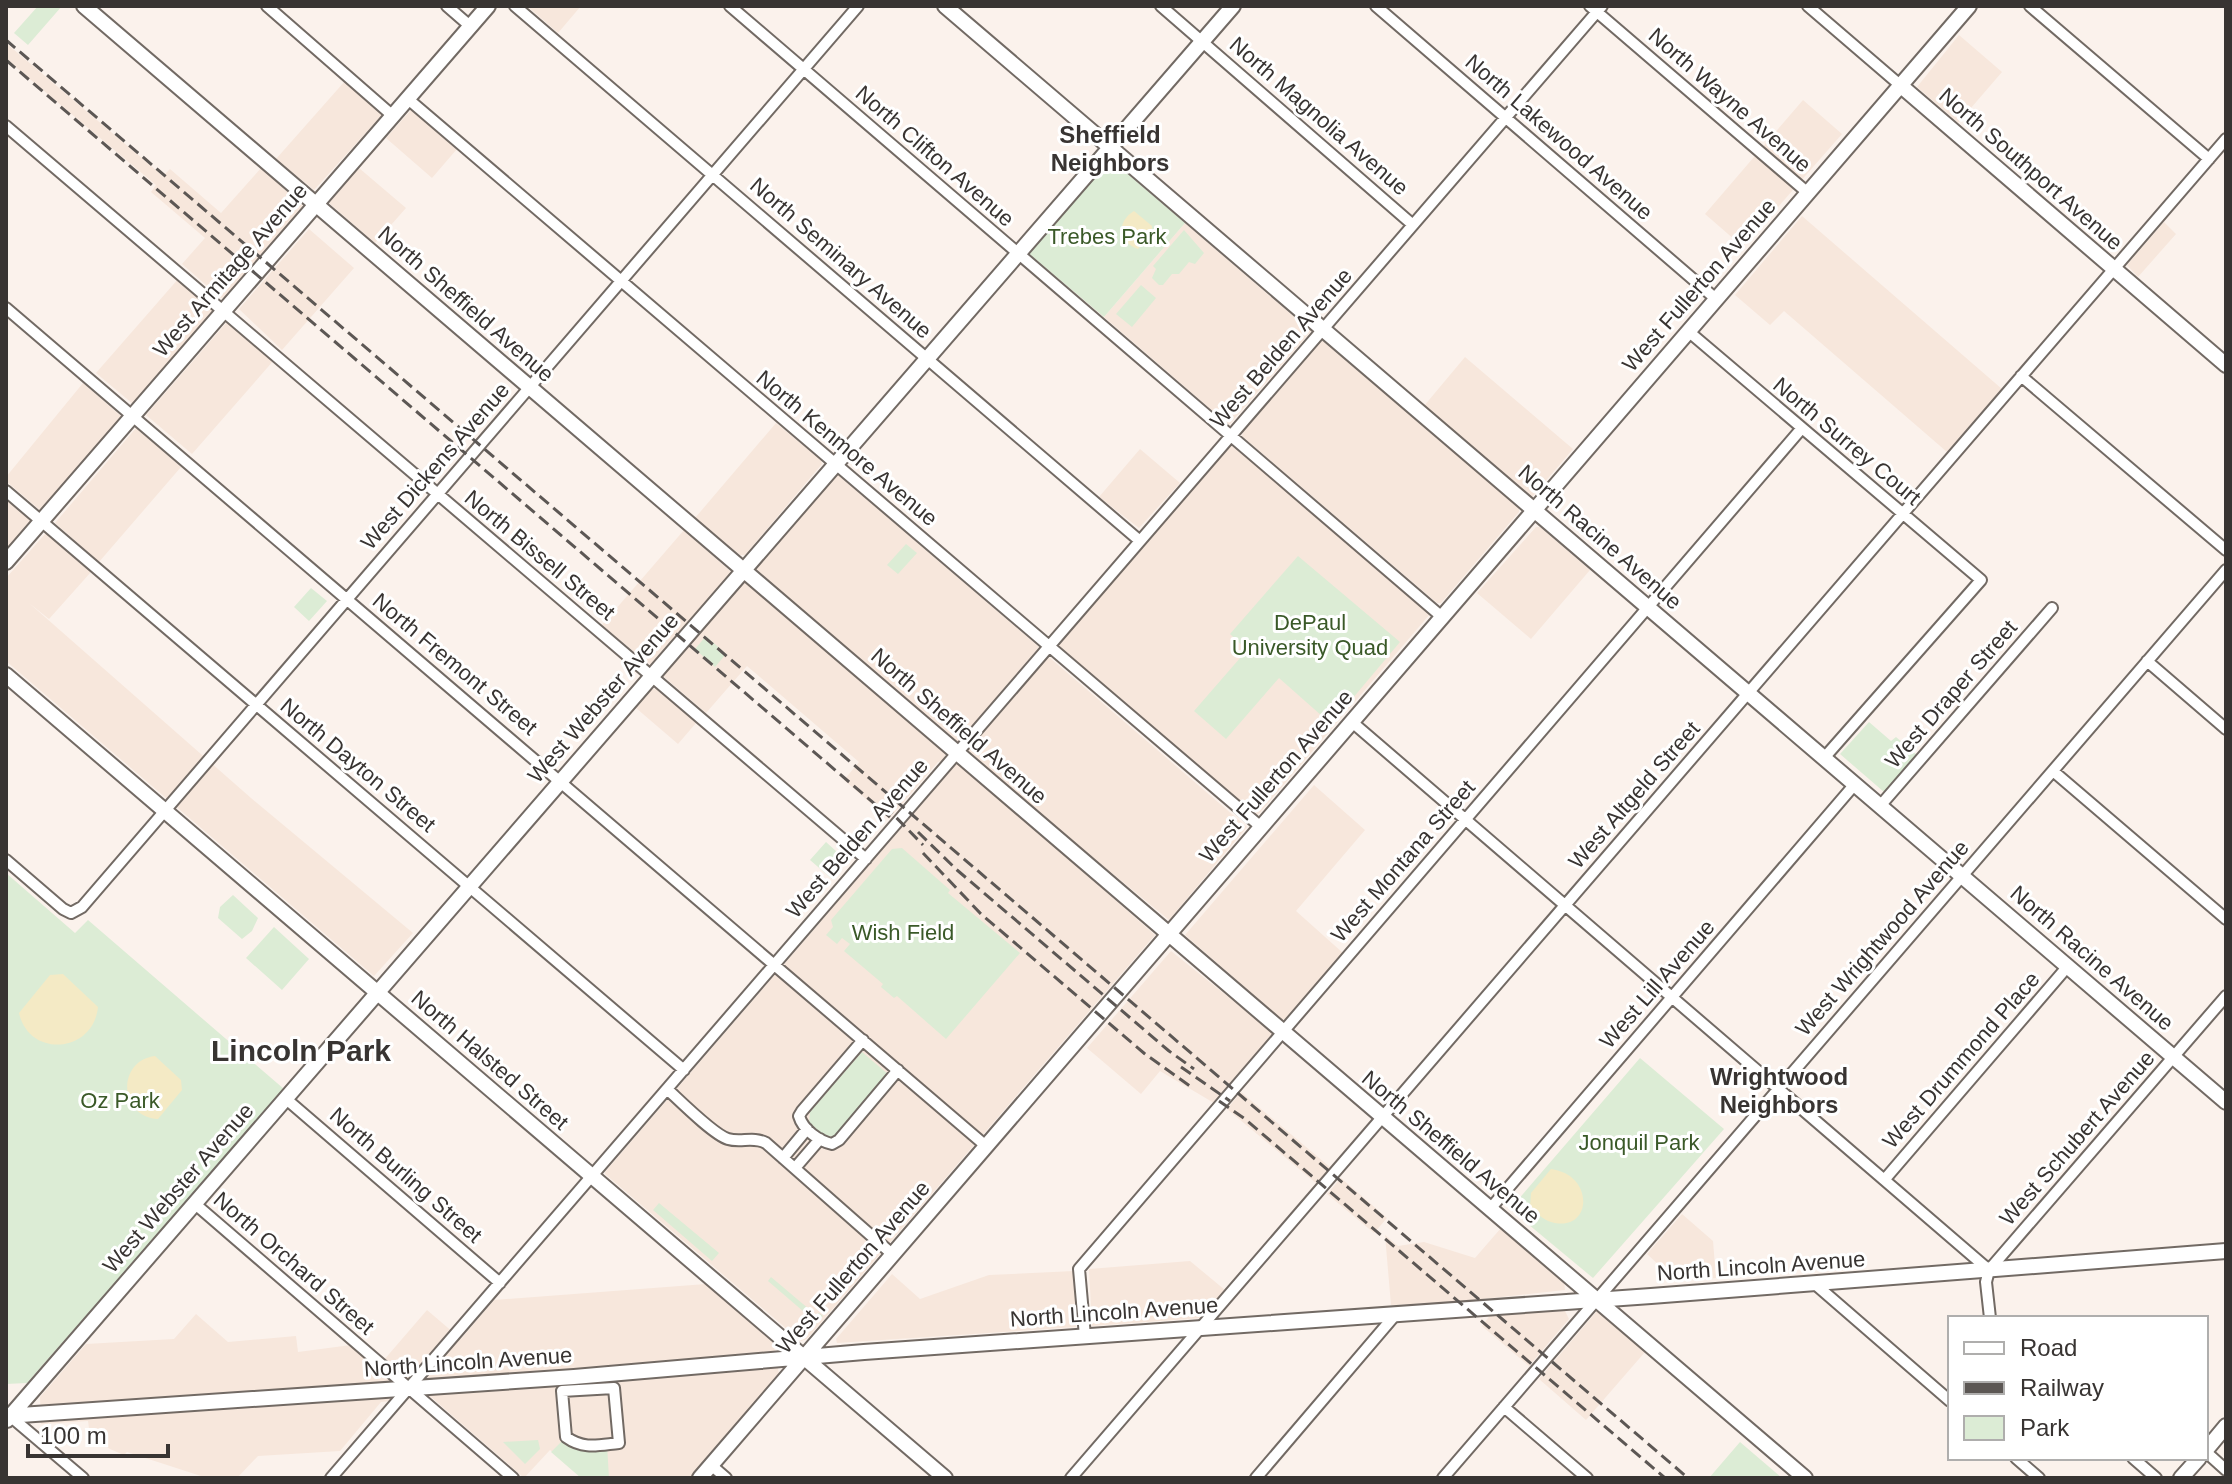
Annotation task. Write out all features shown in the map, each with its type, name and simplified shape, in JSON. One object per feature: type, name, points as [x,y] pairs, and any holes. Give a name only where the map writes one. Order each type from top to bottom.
[{"type":"street","name":"North Sheffield Avenue","points":[[84,6],[1805,1478]]},
{"type":"street","points":[[267,6],[393,116]]},
{"type":"street","points":[[447,6],[470,26]]},
{"type":"street","name":"West Armitage Avenue","points":[[6,562],[488,6]]},
{"type":"street","name":"North Seminary Avenue","points":[[515,6],[1140,541]]},
{"type":"street","name":"North Clifton Avenue","points":[[730,6],[1442,617]]},
{"type":"street","name":"West Dickens Avenue","points":[[6,860],[71,913],[82,907],[858,6]]},
{"type":"street","name":"North Racine Avenue","points":[[945,6],[2226,1102]]},
{"type":"street","name":"North Magnolia Avenue","points":[[1161,6],[1413,225]]},
{"type":"street","name":"West Webster Avenue","points":[[7,1416],[1233,6]]},
{"type":"street","name":"North Lakewood Avenue","points":[[1376,6],[1716,299]]},
{"type":"street","name":"North Southport Avenue","points":[[1808,6],[2114,269],[2224,359]]},
{"type":"street","name":"West Fullerton Avenue","points":[[700,1478],[1969,6]]},
{"type":"street","points":[[2030,6],[2209,159]]},
{"type":"street","name":"West Belden Avenue","points":[[331,1478],[1506,117],[1596,8]]},
{"type":"street","name":"North Wayne Avenue","points":[[1596,8],[1808,193]]},
{"type":"street","name":"North Kenmore Avenue","points":[[408,99],[1261,827]]},
{"type":"street","name":"North Bissell Street","points":[[6,126],[866,859]]},
{"type":"street","name":"West Altgeld Street","points":[[1071,1478],[2226,139]]},
{"type":"street","name":"North Fremont Street","points":[[6,308],[986,1146]]},
{"type":"street","name":"North Surrey Court","points":[[1688,331],[1981,580],[1824,758]]},
{"type":"street","points":[[2021,376],[2226,550]]},
{"type":"street","name":"West Montana Street","points":[[1085,1336],[1079,1269],[1802,428]]},
{"type":"street","name":"North Dayton Street","points":[[6,491],[684,1070]]},
{"type":"street","name":"West Wrightwood Avenue","points":[[1443,1478],[2226,570]]},
{"type":"street","name":"West Draper Street","points":[[1880,806],[2052,608]]},
{"type":"street","points":[[2147,661],[2226,729]]},
{"type":"street","name":"North Halsted Street","points":[[6,675],[945,1478]]},
{"type":"street","points":[[1352,722],[1989,1270],[1986,1282],[1990,1316]]},
{"type":"street","points":[[2053,771],[2226,919]]},
{"type":"street","name":"West Lill Avenue","points":[[1490,1209],[1855,784]]},
{"type":"street","name":"West Drummond Place","points":[[1885,1179],[2068,966]]},
{"type":"street","name":"West Schubert Avenue","points":[[1989,1270],[2226,996]]},
{"type":"street","points":[[863,1040],[802,1111],[799,1116],[807,1129],[832,1144],[839,1140],[898,1070]]},
{"type":"street","points":[[667,1089],[722,1136],[736,1140],[757,1139],[783,1158],[892,1254]]},
{"type":"street","name":"North Burling Street","points":[[285,1098],[500,1283]]},
{"type":"street","points":[[783,1158],[807,1129]]},
{"type":"street","points":[[795,1168],[820,1139]]},
{"type":"street","name":"North Orchard Street","points":[[194,1203],[513,1478]]},
{"type":"street","name":"North Lincoln Avenue","points":[[7,1416],[1815,1284],[2226,1251]]},
{"type":"street","points":[[1815,1284],[1948,1399]]},
{"type":"street","points":[[1256,1478],[1396,1314]]},
{"type":"street","points":[[614,1388],[619,1443],[597,1448],[575,1443],[566,1437],[562,1391],[614,1388]]},
{"type":"street","points":[[1504,1407],[1587,1478]]},
{"type":"street","points":[[7,1416],[83,1478]]},
{"type":"street","points":[[2208,1448],[2226,1426]]},
{"type":"street","points":[[2208,1453],[2226,1470]]},
{"type":"street","points":[[2018,1460],[2039,1478]]},
{"type":"street","points":[[2135,1460],[2156,1478]]},
{"type":"street","points":[[2181,1478],[2197,1460]]},
{"type":"street","points":[[711,1465],[726,1478]]},
{"type":"shaded area","points":[[527,6],[581,6],[558,33]]},
{"type":"shaded area","points":[[1959,35],[2002,72],[1958,123],[1917,87]]},
{"type":"shaded area","points":[[6,43],[163,176],[170,169],[221,213],[261,168],[303,206],[226,297],[221,298],[182,264],[205,238],[151,192],[156,185],[6,59]]},
{"type":"shaded area","points":[[345,81],[383,114],[314,190],[276,159]]},
{"type":"shaded area","points":[[1803,100],[1842,134],[1743,247],[1705,214]]},
{"type":"shaded area","points":[[411,110],[457,149],[432,178],[386,138]]},
{"type":"shaded area","points":[[359,168],[406,208],[375,243],[329,203]]},
{"type":"shaded area","points":[[1802,216],[2002,389],[1947,452],[1784,311],[1770,325],[1735,295]]},
{"type":"shaded area","points":[[2164,222],[2176,234],[2138,277],[2127,265]]},
{"type":"shaded area","points":[[1185,223],[1293,316],[1298,315],[1313,329],[1229,425],[1104,317]]},
{"type":"shaded area","points":[[309,229],[354,268],[282,350],[239,309]]},
{"type":"shaded area","points":[[179,278],[215,309],[133,404],[96,373]]},
{"type":"shaded area","points":[[227,322],[274,360],[192,454],[146,415]]},
{"type":"shaded area","points":[[1323,341],[1519,508],[1519,512],[1441,603],[1437,603],[1242,436],[1244,428],[1318,342]]},
{"type":"shaded area","points":[[1465,357],[1573,449],[1532,497],[1424,406]]},
{"type":"shaded area","points":[[83,383],[122,417],[41,511],[6,481],[6,477]]},
{"type":"shaded area","points":[[776,423],[822,464],[745,555],[740,555],[695,518]]},
{"type":"shaded area","points":[[136,428],[181,467],[99,562],[55,523]]},
{"type":"shaded area","points":[[1233,445],[1430,614],[1257,816],[1058,645],[1227,447]]},
{"type":"shaded area","points":[[1140,449],[1180,483],[1139,528],[1099,497]]},
{"type":"shaded area","points":[[837,474],[1039,647],[958,743],[755,569]]},
{"type":"shaded area","points":[[6,500],[31,521],[6,550]]},
{"type":"shaded area","points":[[1536,527],[1540,527],[1590,570],[1531,639],[1477,593]]},
{"type":"shaded area","points":[[684,530],[731,572],[650,665],[602,625]]},
{"type":"shaded area","points":[[46,533],[91,572],[49,619],[29,603],[251,798],[413,933],[374,976],[6,661],[6,578]]},
{"type":"shaded area","points":[[746,582],[946,752],[943,761],[938,762],[889,819],[844,780],[859,762],[747,666],[706,713],[663,676],[741,584]]},
{"type":"shaded area","points":[[1050,658],[1247,827],[1169,920],[966,753],[967,746],[1045,659]]},
{"type":"shaded area","points":[[657,688],[696,723],[678,744],[636,708],[650,690]]},
{"type":"shaded area","points":[[959,763],[1155,935],[807,1339],[801,1341],[605,1172],[947,775],[953,764]]},
{"type":"shaded area","points":[[1314,785],[1365,830],[1296,911],[1343,953],[1282,1020],[1185,935]]},
{"type":"shaded area","points":[[1171,951],[1272,1032],[1214,1103],[1160,1071],[1141,1094],[1087,1048]]},
{"type":"shaded area","points":[[1241,1092],[1331,1168],[1317,1184],[1227,1109]]},
{"type":"shaded area","points":[[1341,1178],[1387,1218],[1374,1233],[1327,1194]]},
{"type":"shaded area","points":[[1682,1214],[1713,1241],[1716,1278],[1676,1281],[1647,1254]]},
{"type":"shaded area","points":[[1501,1228],[1564,1282],[1565,1290],[1455,1302],[1391,1305],[1385,1235],[1398,1246],[1424,1242],[1475,1258]]},
{"type":"shaded area","points":[[1190,1261],[1225,1290],[1202,1318],[1092,1326],[1089,1269]]},
{"type":"shaded area","points":[[1074,1271],[1076,1327],[837,1343],[836,1339],[892,1274],[920,1299],[989,1275]]},
{"type":"shaded area","points":[[706,1284],[773,1341],[779,1374],[691,1478],[582,1478],[550,1450],[524,1478],[431,1397],[381,1402],[340,1451],[258,1456],[237,1478],[207,1478],[127,1452],[124,1455],[99,1441],[91,1443],[88,1421],[41,1424],[40,1397],[86,1344],[174,1339],[196,1314],[228,1342],[296,1336],[298,1352],[351,1345],[377,1368],[427,1310],[461,1339],[494,1300]]},
{"type":"shaded area","points":[[1565,1311],[1569,1319],[1529,1366],[1482,1326],[1491,1314]]},
{"type":"shaded area","points":[[1597,1311],[1645,1352],[1586,1420],[1539,1379]]},
{"type":"green space","points":[[38,6],[62,6],[28,45],[14,33]]},
{"type":"green space","name":"Trebes Park","points":[[1109,158],[1185,223],[1104,317],[1027,252]]},
{"type":"green space","points":[[1184,230],[1204,253],[1195,264],[1189,262],[1179,274],[1172,274],[1163,285],[1159,285],[1152,278],[1156,269],[1153,266]]},
{"type":"green space","points":[[1141,285],[1156,298],[1132,327],[1116,314]]},
{"type":"green space","points":[[906,544],[917,553],[898,574],[887,565]]},
{"type":"green space","name":"DePaul University Quad","points":[[1298,556],[1400,642],[1331,724],[1279,678],[1226,739],[1194,711],[1247,650],[1230,634]]},
{"type":"green space","points":[[311,588],[327,601],[309,621],[294,607]]},
{"type":"green space","points":[[706,636],[726,654],[715,667],[695,649]]},
{"type":"green space","points":[[1869,722],[1891,741],[1896,737],[1917,755],[1884,792],[1840,754]]},
{"type":"green space","points":[[826,842],[847,861],[832,879],[810,860]]},
{"type":"green space","name":"Wish Field","points":[[902,848],[950,890],[948,893],[1020,953],[946,1039],[897,996],[894,998],[881,987],[883,984],[844,951],[850,944],[842,938],[837,944],[826,935],[833,927],[831,920],[892,849]]},
{"type":"green space","name":"Oz Park","points":[[6,873],[75,933],[88,920],[284,1089],[27,1383],[6,1384]]},
{"type":"green space","points":[[233,895],[258,918],[252,931],[242,939],[218,918],[220,907]]},
{"type":"green space","points":[[274,927],[309,959],[282,990],[246,958]]},
{"type":"green space","points":[[862,1052],[889,1075],[836,1136],[824,1136],[809,1123],[810,1112]]},
{"type":"green space","name":"Jonquil Park","points":[[1640,1058],[1724,1129],[1593,1278],[1510,1209]]},
{"type":"green space","points":[[659,1203],[719,1253],[712,1261],[653,1210]]},
{"type":"green space","points":[[771,1277],[816,1315],[819,1313],[823,1316],[810,1331],[806,1325],[811,1318],[768,1281]]},
{"type":"green space","points":[[566,1437],[607,1444],[609,1478],[581,1478],[551,1452]]},
{"type":"green space","points":[[538,1440],[540,1449],[525,1464],[503,1442]]},
{"type":"green space","points":[[1740,1442],[1782,1478],[1709,1478]]},
{"type":"sand","points":[[1134,211],[1152,226],[1152,232],[1138,249],[1126,242],[1122,232],[1124,221]]},
{"type":"sand","points":[[63,974],[98,1007],[94,1023],[85,1034],[73,1041],[47,1043],[35,1038],[25,1028],[19,1013],[50,975]]},
{"type":"sand","points":[[155,1056],[181,1080],[182,1090],[158,1119],[145,1116],[136,1109],[127,1089],[134,1068],[142,1060]]},
{"type":"sand","points":[[1551,1169],[1566,1173],[1582,1192],[1581,1212],[1575,1220],[1565,1223],[1548,1221],[1530,1207],[1531,1193]]},
{"type":"railway","points":[[6,40],[1688,1478]]},
{"type":"railway","points":[[6,60],[890,817]]},
{"type":"railway","points":[[884,805],[923,845]]},
{"type":"railway","points":[[918,832],[957,870],[1194,1069]]},
{"type":"railway","points":[[923,853],[981,914],[1145,1054],[1190,1086]]},
{"type":"railway","points":[[1181,1067],[1230,1101]]},
{"type":"railway","points":[[1219,1101],[1245,1119],[1665,1478]]},
{"type":"district","name":"Sheffield Neighbors","points":[[1110,148]]},
{"type":"district","name":"Lincoln Park","points":[[301,1050]]},
{"type":"district","name":"Wrightwood Neighbors","points":[[1779,1090]]}]
